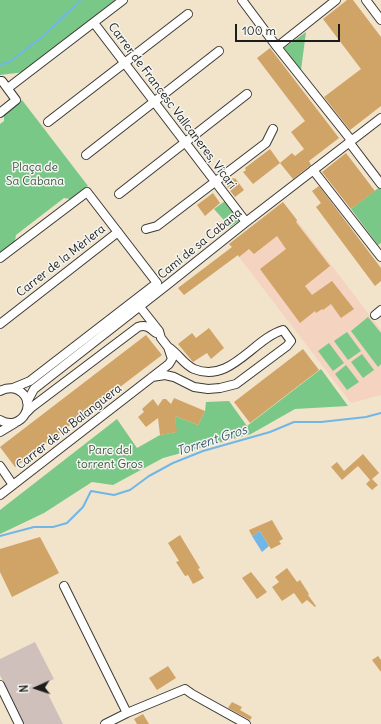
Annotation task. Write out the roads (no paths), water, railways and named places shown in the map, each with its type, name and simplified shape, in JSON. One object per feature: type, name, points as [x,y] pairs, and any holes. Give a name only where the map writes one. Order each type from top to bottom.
[{"type":"street","points":[[8,88],[124,0]]},
{"type":"street","points":[[242,0],[381,184]]},
{"type":"street","points":[[277,47],[336,0]]},
{"type":"street","points":[[366,0],[381,20]]},
{"type":"street","points":[[48,122],[188,14]]},
{"type":"street","name":"Carrer de Francesc Vallcaneres, Vicari","points":[[94,23],[246,222]]},
{"type":"street","points":[[86,155],[219,51]]},
{"type":"street","points":[[0,81],[2,81],[8,88],[16,100],[0,113]]},
{"type":"street","points":[[119,194],[247,94]]},
{"type":"street","name":"Camí de sa Cabana","points":[[34,389],[381,118]]},
{"type":"street","points":[[146,229],[157,226],[266,143],[273,130]]},
{"type":"street","points":[[313,170],[381,257]]},
{"type":"street","points":[[0,258],[87,192],[157,283],[30,381],[0,391]]},
{"type":"street","name":"Carrer de la Mèrlera","points":[[0,324],[118,232]]},
{"type":"street","points":[[140,307],[159,331],[161,338]]},
{"type":"street","points":[[0,432],[21,419],[32,407],[142,325],[148,326],[185,364],[194,369],[207,371],[221,370],[235,363],[273,333],[283,330],[291,341],[287,346],[236,384],[208,389],[194,387],[174,377],[165,375],[152,377]]},
{"type":"street","name":"Carrer de la Balanguera","points":[[0,495],[169,364],[172,359],[168,347]]},
{"type":"street","points":[[0,383],[21,392],[25,396],[27,402],[25,414]]},
{"type":"street","points":[[21,392],[34,389]]},
{"type":"street","points":[[27,402],[34,389]]},
{"type":"street","points":[[1,422],[16,422]]},
{"type":"street","points":[[0,466],[13,485]]},
{"type":"street","points":[[64,586],[127,713]]},
{"type":"street","points":[[0,685],[19,724]]},
{"type":"street","points":[[105,724],[127,713],[185,689],[246,724]]},
{"type":"water","points":[[260,531],[269,546],[262,552],[252,536]]},
{"type":"waterway","points":[[0,64],[8,63],[42,37],[81,0]]},
{"type":"waterway","name":"Torrent Gros","points":[[0,536],[34,527],[53,527],[67,523],[83,507],[91,491],[114,495],[130,490],[149,476],[173,463],[203,451],[270,432],[294,422],[321,422],[366,417],[381,413]]},
{"type":"park label","name":"Plaça de Sa Cabana","points":[[35,175]]},
{"type":"park label","name":"Parc del torrent Gros","points":[[110,458]]}]
